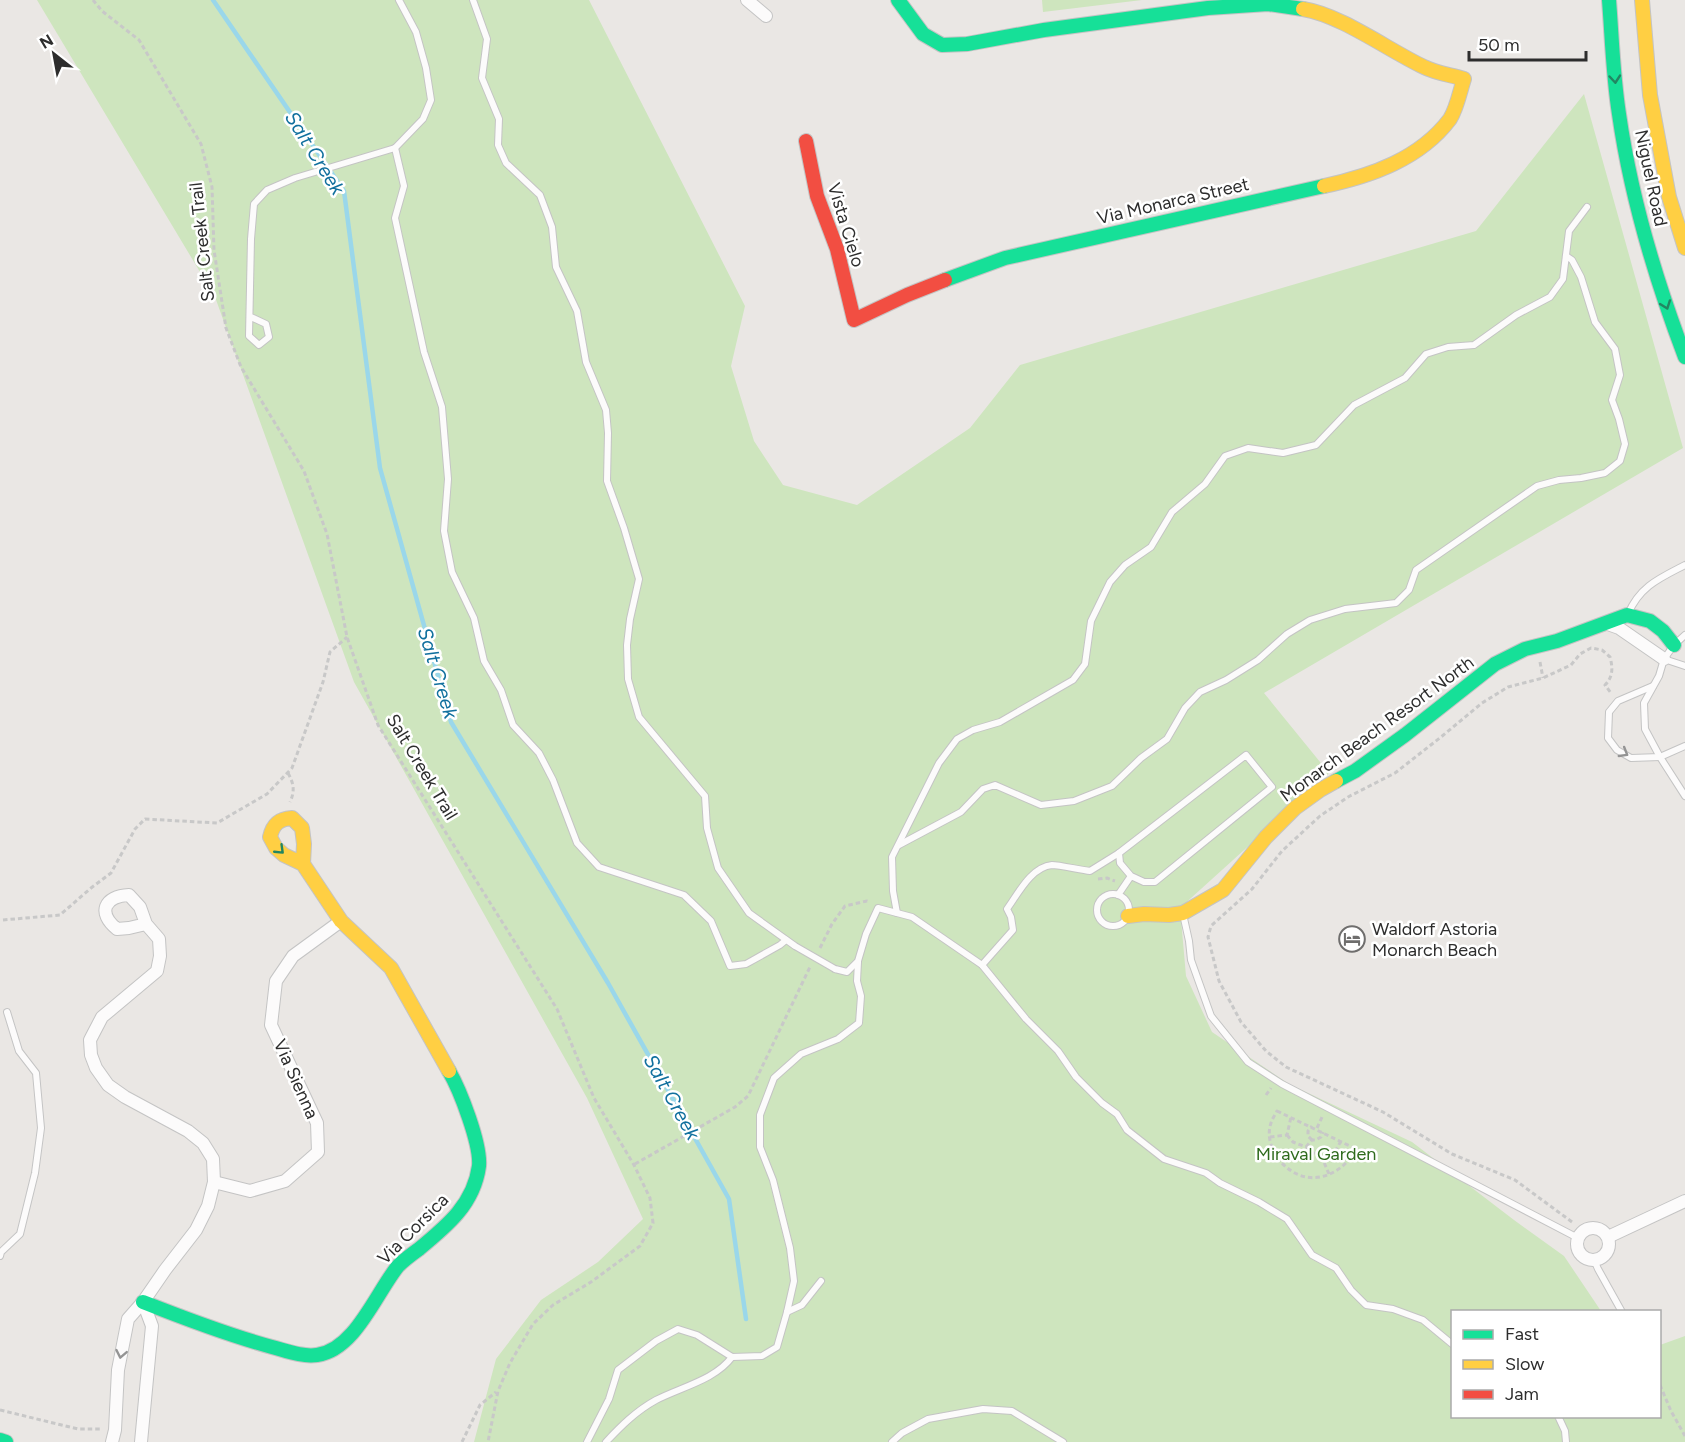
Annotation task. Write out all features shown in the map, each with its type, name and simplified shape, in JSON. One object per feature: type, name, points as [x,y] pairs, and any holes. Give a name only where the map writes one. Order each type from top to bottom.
[{"type":"main road","points":[[898,0],[923,34],[942,45],[967,44],[1044,30],[1268,2]]},
{"type":"main road","name":"Niguel Road","points":[[1609,0],[1615,87],[1630,173],[1648,252],[1685,357]]},
{"type":"main road","name":"Niguel Road","points":[[1642,0],[1650,95],[1669,197],[1685,248]]},
{"type":"main road","name":"Via Monarca Street","points":[[854,320],[907,295],[1005,258],[1356,178],[1399,162],[1428,142],[1451,117],[1464,79],[1426,68],[1347,25],[1316,11],[1268,2]]},
{"type":"main road","name":"Vista Cielo","points":[[806,141],[817,196],[837,249],[854,320]]},
{"type":"main road","points":[[1627,615],[1650,621],[1679,646]]},
{"type":"main road","name":"Monarch Beach Resort North","points":[[1128,916],[1183,913],[1223,890],[1266,837],[1295,808],[1320,790],[1355,771],[1405,735],[1495,664],[1525,649],[1557,641],[1627,615]]},
{"type":"main road","points":[[285,819],[292,819],[302,828],[303,864]]},
{"type":"main road","name":"Via Corsica","points":[[143,1302],[231,1336],[300,1355],[318,1355],[334,1349],[353,1333],[399,1265],[448,1225],[472,1193],[479,1164],[474,1134],[456,1084],[391,968],[341,921],[303,864],[284,855],[276,848],[270,837],[273,826],[285,819]]},
{"type":"main road","points":[[0,1440],[6,1442]]},
{"type":"street","points":[[747,0],[766,16]]},
{"type":"street","points":[[1605,624],[1619,628],[1664,659]]},
{"type":"street","name":"Via Sienna","points":[[214,1182],[250,1191],[285,1180],[318,1152],[317,1123],[271,1025],[276,981],[293,956],[341,921]]},
{"type":"street","points":[[113,1436],[118,1370],[128,1319],[196,1230],[208,1206],[214,1182],[213,1159],[203,1143],[188,1131],[125,1097],[108,1085],[96,1068],[91,1055],[90,1041],[102,1017],[157,971],[160,956],[159,939],[146,924]]},
{"type":"street","points":[[1608,1237],[1685,1201]]},
{"type":"street","points":[[1593,1227],[1599,1228],[1608,1237],[1609,1249],[1600,1259],[1587,1259],[1582,1256],[1576,1244],[1579,1235],[1593,1227]]},
{"type":"street","points":[[141,1442],[152,1326],[143,1302]]},
{"type":"lane","points":[[251,317],[251,239],[254,204],[267,190],[295,178],[395,148],[423,119],[431,100],[426,68],[416,32],[399,0]]},
{"type":"lane","points":[[473,0],[487,39],[482,78],[499,119],[498,145],[506,163],[540,195],[552,227],[556,267],[577,311],[586,362],[606,410],[607,481],[639,579],[627,645],[628,679],[639,717],[705,796],[707,828],[718,868],[749,913],[795,946],[835,969],[847,972],[858,961]]},
{"type":"lane","points":[[395,148],[404,186],[395,218],[424,352],[442,407],[447,479],[444,531],[452,572],[474,618],[484,661],[501,690],[513,725],[539,753],[553,780],[577,843],[599,867],[684,895],[711,921],[730,966],[746,964],[786,940]]},
{"type":"lane","points":[[897,913],[893,891],[892,857],[939,763],[957,739],[973,730],[1000,722],[1073,680],[1085,664],[1091,621],[1110,582],[1125,565],[1151,547],[1172,512],[1205,484],[1225,456],[1248,448],[1283,453],[1316,445],[1354,405],[1405,378],[1426,354],[1448,347],[1474,345],[1516,315],[1550,297],[1563,279],[1569,231],[1587,207]]},
{"type":"lane","points":[[899,845],[961,812],[983,789],[995,785],[1041,805],[1074,801],[1112,786],[1141,758],[1167,739],[1185,708],[1200,692],[1226,680],[1258,660],[1287,634],[1310,620],[1345,609],[1396,603],[1409,590],[1416,570],[1537,486],[1605,472],[1620,461],[1625,444],[1612,400],[1620,375],[1615,349],[1595,322],[1581,277],[1572,260],[1566,256]]},
{"type":"lane","points":[[1622,630],[1638,595],[1651,583],[1685,565]]},
{"type":"lane","points":[[1685,635],[1679,646],[1664,659],[1659,676],[1644,703],[1645,729],[1685,796]]},
{"type":"lane","points":[[1664,659],[1685,666]]},
{"type":"lane","points":[[1654,686],[1618,701],[1609,712],[1608,738],[1617,750],[1631,758],[1660,757],[1685,746]]},
{"type":"lane","points":[[982,965],[1013,930],[1007,909],[1029,878],[1043,868],[1053,865],[1090,871],[1119,853],[1246,755],[1272,787],[1155,882],[1143,882],[1131,876],[1120,863],[1119,853]]},
{"type":"lane","points":[[1119,895],[1131,876]]},
{"type":"lane","points":[[1106,895],[1119,895],[1128,903],[1128,916],[1125,921],[1113,927],[1101,922],[1096,911],[1101,899],[1106,895]]},
{"type":"lane","points":[[587,1442],[609,1400],[618,1370],[656,1341],[678,1329],[697,1335],[732,1357],[762,1356],[777,1347],[794,1281],[790,1248],[773,1180],[760,1147],[760,1115],[774,1078],[801,1054],[838,1039],[859,1023],[861,996],[858,961],[866,934],[878,908],[912,917],[982,965],[1026,1019],[1058,1051],[1076,1077],[1102,1103],[1117,1114],[1127,1130],[1164,1159],[1206,1173],[1287,1219],[1312,1255],[1336,1268],[1351,1290],[1366,1305],[1393,1309],[1423,1320],[1451,1343]]},
{"type":"lane","points":[[1183,913],[1191,960],[1211,1016],[1248,1062],[1282,1084],[1579,1235]]},
{"type":"lane","points":[[0,1256],[1,1252],[20,1234],[35,1173],[40,1128],[36,1073],[19,1051],[7,1012]]},
{"type":"lane","points":[[1594,1260],[1621,1310]]},
{"type":"lane","points":[[787,1312],[802,1305],[821,1281]]},
{"type":"lane","points":[[606,1442],[630,1417],[655,1401],[726,1366],[732,1357]]},
{"type":"lane","points":[[892,1442],[902,1433],[928,1419],[983,1409],[1012,1411],[1063,1442]]},
{"type":"lane","points":[[1559,1418],[1565,1431],[1566,1442]]},
{"type":"path","name":"Salt Creek Trail","points":[[93,0],[102,11],[139,40],[201,144],[212,188],[214,249],[226,328],[241,367],[304,471],[327,534],[347,637],[378,725],[557,1009],[594,1098],[634,1164],[650,1198],[653,1223],[640,1246],[591,1282],[553,1305],[533,1324],[510,1363],[498,1391],[488,1442]]},
{"type":"path","points":[[3,920],[60,915],[111,873],[135,829],[145,819],[217,823],[267,794],[292,768],[323,682],[330,652],[347,637]]},
{"type":"path","points":[[1579,1235],[1569,1219],[1534,1196],[1515,1180],[1452,1154],[1383,1112],[1286,1067],[1266,1051],[1241,1022],[1227,998],[1219,981],[1208,937],[1211,926],[1252,890],[1282,851],[1320,816],[1348,797],[1395,773],[1482,703],[1508,687],[1543,678],[1571,665],[1580,654],[1591,648],[1602,650],[1610,657],[1611,679],[1605,685],[1610,692],[1627,698]]},
{"type":"path","points":[[285,819],[287,807],[293,795],[293,783],[288,773]]},
{"type":"path","points":[[1089,880],[1107,878],[1125,886]]},
{"type":"path","points":[[816,955],[832,924],[845,906],[867,901],[878,908]]},
{"type":"path","points":[[634,1164],[735,1107],[748,1096],[811,965]]},
{"type":"path","points":[[1277,1111],[1291,1117],[1356,1149],[1352,1158],[1337,1171],[1324,1176],[1306,1177],[1291,1171],[1273,1151],[1270,1137],[1270,1125],[1277,1111]]},
{"type":"path","points":[[1287,1135],[1291,1117]]},
{"type":"path","points":[[1312,1126],[1308,1131],[1308,1136],[1312,1140]]},
{"type":"path","points":[[1306,1147],[1312,1140],[1321,1137],[1323,1132]]},
{"type":"path","points":[[1270,1137],[1287,1135]]},
{"type":"path","points":[[1287,1135],[1293,1142],[1306,1147],[1323,1160],[1329,1174]]},
{"type":"path","points":[[1323,1160],[1336,1150],[1341,1141]]},
{"type":"path","points":[[1661,1389],[1685,1436]]},
{"type":"path","name":"Salt Creek Trail","points":[[462,1442],[480,1405],[498,1391]]},
{"type":"path","points":[[0,1410],[113,1436]]},
{"type":"green space","name":"Miraval Garden","points":[[37,0],[589,0],[745,306],[731,366],[754,441],[783,485],[857,505],[970,428],[1020,365],[1476,231],[1584,94],[1683,448],[1264,693],[1329,773],[1180,908],[1186,976],[1212,1032],[1289,1084],[1412,1142],[1564,1256],[1600,1310],[1451,1310],[1451,1418],[1661,1418],[1661,1345],[1685,1336],[1685,1442],[474,1442],[496,1359],[541,1300],[598,1262],[643,1219],[587,1098],[354,682],[215,297]]},
{"type":"green space","points":[[1042,0],[1142,0],[1043,12]]},
{"type":"waterway","name":"Salt Creek","points":[[213,0],[344,191],[380,468],[451,722],[608,983],[729,1199],[746,1319]]},
{"type":"traffic: fast","points":[[898,0],[923,34],[942,45],[967,44],[1044,30],[1208,8],[1268,4],[1303,9]]},
{"type":"traffic: fast","points":[[1609,0],[1617,100],[1630,176],[1654,268],[1685,357]]},
{"type":"traffic: fast","points":[[945,280],[1005,258],[1324,186]]},
{"type":"traffic: fast","points":[[1336,781],[1355,771],[1405,735],[1495,664],[1525,649],[1557,641],[1627,615],[1650,621],[1663,631],[1674,645]]},
{"type":"traffic: fast","points":[[143,1302],[223,1332],[289,1352],[317,1355],[330,1351],[343,1343],[364,1319],[398,1266],[458,1213],[476,1180],[479,1166],[477,1145],[464,1104],[449,1071]]},
{"type":"traffic: fast","points":[[0,1440],[6,1442]]},
{"type":"traffic: slow","points":[[1642,0],[1650,95],[1669,197],[1685,248]]},
{"type":"traffic: slow","points":[[1303,9],[1333,18],[1429,69],[1464,79],[1450,119],[1424,145],[1377,171],[1324,186]]},
{"type":"traffic: slow","points":[[1128,916],[1183,913],[1223,890],[1266,837],[1295,808],[1336,781]]},
{"type":"traffic: slow","points":[[303,864],[302,828],[292,818],[280,821],[270,837],[276,848],[284,855],[303,864],[341,921],[391,968],[449,1071]]},
{"type":"traffic: jam","points":[[806,141],[817,196],[837,249],[854,320],[945,280]]},
{"type":"place","name":"Waldorf Astoria Monarch Beach","points":[[1352,939]]}]
